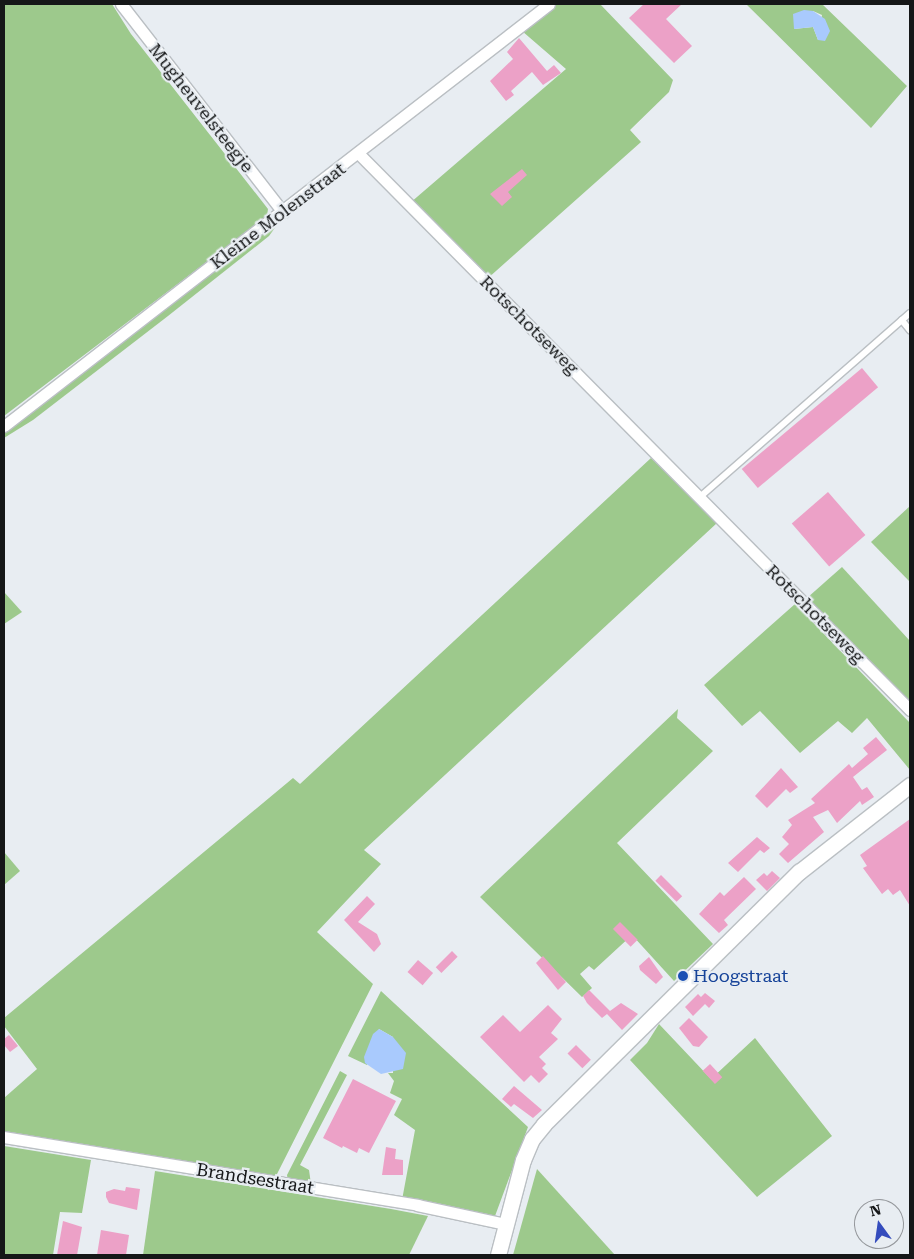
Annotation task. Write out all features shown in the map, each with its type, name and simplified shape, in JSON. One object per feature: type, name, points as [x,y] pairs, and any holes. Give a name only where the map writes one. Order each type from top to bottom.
[{"type":"street","name":"Mugheuvelsteegje","points":[[121,4],[283,212]]},
{"type":"street","name":"Kleine Molenstraat","points":[[4,426],[360,154],[549,4]]},
{"type":"street","name":"Rotschotseweg","points":[[360,154],[910,710]]},
{"type":"street","points":[[498,1255],[523,1160],[532,1139],[544,1124],[804,867],[910,785]]},
{"type":"street","name":"Brandsestraat","points":[[4,1137],[417,1205],[506,1224]]},
{"type":"lane","points":[[700,497],[910,313]]},
{"type":"lane","points":[[902,320],[910,330]]},
{"type":"green space","points":[[4,4],[112,4],[131,34],[268,209],[267,216],[4,416]]},
{"type":"green space","points":[[557,4],[600,4],[673,80],[669,92],[630,130],[641,142],[487,279],[410,203],[566,69],[522,31]]},
{"type":"green space","points":[[746,4],[822,4],[907,86],[871,128]],"holes":[[[813,11],[822,15],[818,40],[813,27],[794,29]]]},
{"type":"green space","points":[[282,218],[269,236],[168,316],[33,420],[4,438],[4,434]]},
{"type":"green space","points":[[651,458],[717,523],[364,850],[381,864],[317,932],[373,984],[275,1178],[4,1135],[4,1098],[37,1069],[4,1026],[4,1018],[293,778],[300,784]]},
{"type":"green space","points":[[910,506],[910,582],[871,542]]},
{"type":"green space","points":[[842,567],[910,641],[910,702],[807,598]]},
{"type":"green space","points":[[4,592],[22,612],[4,624]]},
{"type":"green space","points":[[795,604],[910,723],[910,770],[867,718],[852,733],[838,721],[800,753],[760,711],[742,726],[704,685]]},
{"type":"green space","points":[[678,709],[677,718],[713,751],[617,843],[713,944],[674,981],[632,935],[594,970],[589,966],[580,974],[592,988],[582,997],[480,897]]},
{"type":"green space","points":[[4,852],[20,871],[4,885]]},
{"type":"green space","points":[[381,991],[528,1127],[495,1216],[402,1200],[415,1130],[394,1115],[402,1099],[390,1093],[394,1081],[388,1073],[393,1073],[393,1037],[379,1029],[367,1065],[348,1056]]},
{"type":"green space","points":[[659,1024],[711,1079],[755,1038],[832,1136],[757,1197],[630,1060],[647,1043]]},
{"type":"green space","points":[[340,1071],[347,1075],[300,1165],[309,1170],[311,1184],[288,1181],[287,1175]]},
{"type":"green space","points":[[4,1146],[91,1160],[82,1213],[60,1212],[53,1255],[4,1255]]},
{"type":"green space","points":[[537,1169],[615,1255],[513,1255]]},
{"type":"green space","points":[[155,1171],[428,1216],[409,1255],[143,1255]]},
{"type":"water","points":[[804,10],[813,11],[825,19],[830,31],[825,41],[818,40],[813,27],[794,29],[793,14]]},
{"type":"water","points":[[379,1029],[393,1037],[406,1053],[403,1069],[381,1074],[365,1063],[364,1057],[373,1034]]},
{"type":"building","points":[[644,4],[682,4],[666,19],[692,46],[674,63],[629,18]]},
{"type":"building","points":[[519,38],[547,71],[554,65],[561,73],[543,85],[532,72],[511,91],[514,95],[506,101],[490,81],[513,59],[507,52]]},
{"type":"building","points":[[522,169],[527,175],[508,192],[512,197],[502,206],[490,194]]},
{"type":"building","points":[[862,368],[878,387],[758,488],[742,469]]},
{"type":"building","points":[[828,492],[865,535],[829,567],[792,523]]},
{"type":"building","points":[[876,737],[887,750],[853,777],[862,790],[867,787],[874,797],[862,805],[860,801],[837,823],[828,810],[813,817],[824,832],[788,863],[779,854],[789,844],[782,837],[792,825],[788,820],[815,803],[811,799],[849,764],[852,768],[868,754],[863,748]]},
{"type":"building","points":[[781,768],[798,787],[790,793],[786,789],[767,808],[755,796]]},
{"type":"building","points":[[910,819],[910,906],[900,890],[893,895],[888,889],[882,894],[863,868],[867,866],[860,855]]},
{"type":"building","points":[[757,837],[770,848],[764,853],[760,850],[738,872],[728,863]]},
{"type":"building","points":[[772,871],[780,878],[767,891],[756,880],[764,873],[767,876]]},
{"type":"building","points":[[661,875],[682,896],[677,902],[655,881]]},
{"type":"building","points":[[744,877],[756,889],[724,920],[728,925],[719,933],[699,914],[720,892],[724,896]]},
{"type":"building","points":[[367,896],[375,904],[358,922],[377,934],[381,944],[374,952],[344,920]]},
{"type":"building","points":[[620,922],[638,940],[631,947],[613,929]]},
{"type":"building","points":[[452,951],[458,957],[441,973],[436,967]]},
{"type":"building","points":[[543,956],[566,982],[558,990],[536,963]]},
{"type":"building","points":[[649,957],[663,977],[656,984],[640,970],[639,966]]},
{"type":"building","points":[[418,960],[433,973],[423,985],[408,972]]},
{"type":"building","points":[[589,990],[610,1011],[621,1003],[638,1014],[622,1030],[607,1014],[602,1018],[587,1003],[583,996]]},
{"type":"building","points":[[705,993],[715,1001],[709,1008],[705,1004],[693,1016],[685,1007],[698,994],[701,997]]},
{"type":"building","points":[[548,1005],[562,1019],[551,1033],[558,1039],[539,1057],[546,1064],[542,1068],[548,1074],[539,1083],[531,1075],[524,1082],[480,1037],[503,1015],[520,1032]]},
{"type":"building","points":[[689,1018],[708,1037],[699,1047],[693,1046],[679,1028]]},
{"type":"building","points":[[9,1035],[18,1046],[10,1052],[4,1045],[4,1039]]},
{"type":"building","points":[[576,1045],[591,1060],[582,1068],[568,1053]]},
{"type":"building","points":[[710,1064],[722,1077],[715,1084],[703,1071]]},
{"type":"building","points":[[353,1079],[396,1101],[369,1153],[359,1148],[357,1153],[323,1138]]},
{"type":"building","points":[[514,1086],[542,1110],[533,1118],[514,1104],[511,1107],[502,1099]]},
{"type":"building","points":[[386,1147],[396,1149],[395,1159],[403,1160],[403,1175],[382,1175]]},
{"type":"building","points":[[126,1187],[140,1189],[137,1210],[109,1203],[106,1197],[106,1192],[114,1189],[125,1191]]},
{"type":"building","points":[[63,1221],[82,1227],[77,1255],[57,1255]]},
{"type":"building","points":[[101,1230],[129,1235],[126,1255],[97,1255]]},
{"type":"place","name":"Hoogstraat","points":[[683,976]]}]
